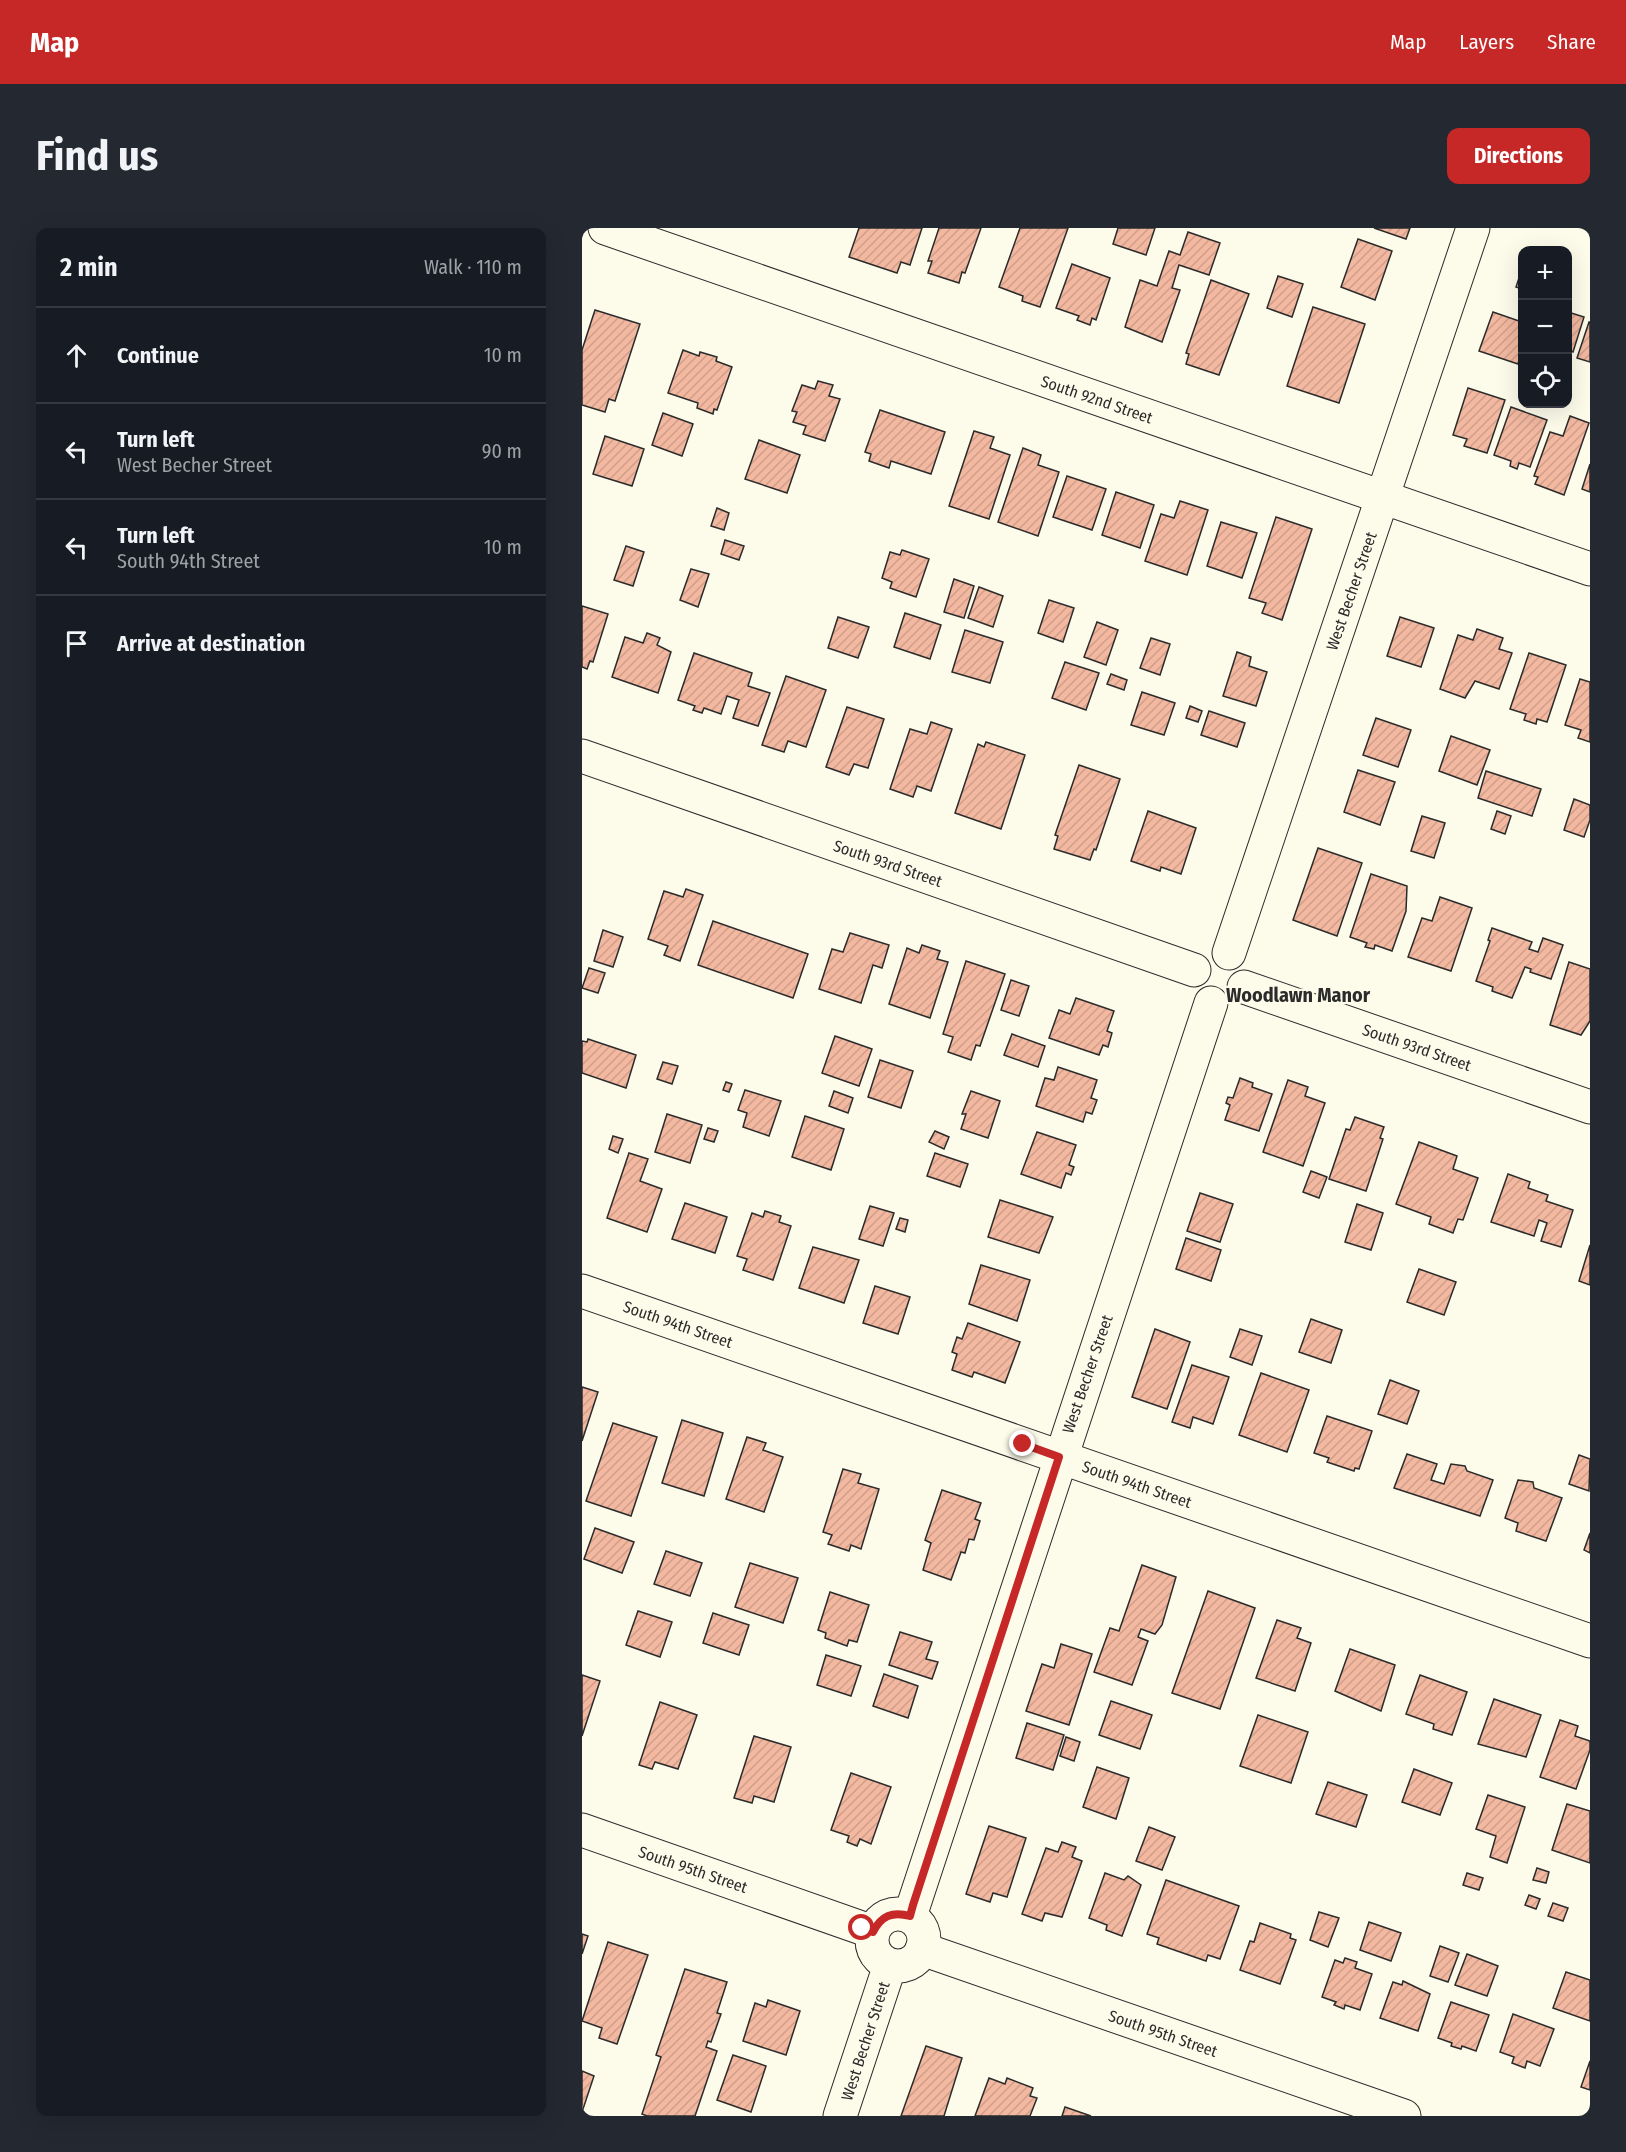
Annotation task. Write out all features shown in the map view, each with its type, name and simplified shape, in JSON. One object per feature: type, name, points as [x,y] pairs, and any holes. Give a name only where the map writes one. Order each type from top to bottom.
[{"type":"street","name":"South 92nd Street","points":[[605,228],[1590,569]]},
{"type":"street","name":"West Becher Street","points":[[1229,953],[1473,228]]},
{"type":"street","name":"South 93rd Street","points":[[582,756],[1194,970]]},
{"type":"street","points":[[1214,952],[1229,953],[1243,966],[1244,987],[1237,998],[1229,1003],[1211,1003],[1198,994],[1194,986],[1194,970],[1206,955],[1214,952]]},
{"type":"street","name":"South 93rd Street","points":[[1244,987],[1590,1107]]},
{"type":"street","name":"West Becher Street","points":[[910,1916],[1059,1457],[1211,1003]]},
{"type":"street","name":"South 94th Street","points":[[582,1291],[1590,1641]]},
{"type":"street","name":"South 95th Street","points":[[582,1830],[873,1932]]},
{"type":"street","points":[[893,1913],[910,1916],[922,1928],[925,1936],[922,1949],[916,1960],[908,1965],[890,1965],[876,1956],[873,1948],[873,1932],[884,1917],[893,1913]]},
{"type":"street","name":"South 95th Street","points":[[922,1949],[1404,2116]]},
{"type":"street","name":"West Becher Street","points":[[840,2116],[890,1965]]},
{"type":"building","points":[[859,228],[922,228],[910,265],[901,262],[897,273],[849,257]]},
{"type":"building","points":[[939,228],[981,228],[965,273],[962,272],[959,283],[928,273],[932,261],[928,261]]},
{"type":"building","points":[[1020,228],[1068,228],[1040,307],[1022,301],[1023,296],[999,287]]},
{"type":"building","points":[[1118,228],[1155,228],[1146,255],[1113,244]]},
{"type":"building","points":[[1374,228],[1410,228],[1406,239]]},
{"type":"building","points":[[1188,232],[1220,243],[1209,275],[1179,265],[1172,288],[1180,290],[1162,342],[1125,327],[1140,280],[1157,286],[1169,251],[1180,255]]},
{"type":"building","points":[[1358,239],[1392,251],[1375,300],[1341,287]]},
{"type":"building","points":[[1072,264],[1110,278],[1096,320],[1092,318],[1090,325],[1077,320],[1079,316],[1056,308]]},
{"type":"building","points":[[1278,276],[1303,284],[1292,317],[1267,308]]},
{"type":"building","points":[[1211,280],[1249,294],[1219,375],[1186,364],[1189,354],[1186,353]]},
{"type":"building","points":[[1313,307],[1365,324],[1339,403],[1287,386]]},
{"type":"building","points":[[595,310],[640,324],[615,401],[609,399],[605,412],[582,405],[582,350]]},
{"type":"building","points":[[1493,312],[1518,321],[1518,364],[1479,351]]},
{"type":"building","points":[[1572,313],[1584,317],[1572,352]]},
{"type":"building","points":[[1590,322],[1590,362],[1577,358]]},
{"type":"building","points":[[683,350],[699,356],[700,352],[717,357],[716,361],[732,367],[717,410],[714,409],[713,414],[697,408],[698,403],[668,393]]},
{"type":"building","points":[[818,381],[833,385],[829,396],[840,399],[825,441],[803,434],[806,426],[793,422],[797,412],[792,411],[802,385],[815,389]]},
{"type":"building","points":[[1468,388],[1505,400],[1487,453],[1464,446],[1467,439],[1453,435]]},
{"type":"building","points":[[1511,407],[1547,420],[1530,467],[1519,463],[1517,469],[1510,466],[1511,461],[1494,455]]},
{"type":"building","points":[[880,410],[945,432],[931,474],[891,461],[889,468],[869,461],[871,454],[865,452]]},
{"type":"building","points":[[663,413],[693,424],[682,456],[652,445]]},
{"type":"building","points":[[1570,416],[1589,423],[1564,495],[1535,484],[1538,477],[1534,476],[1550,432],[1563,436]]},
{"type":"building","points":[[974,431],[994,437],[990,448],[1010,455],[989,519],[949,506]]},
{"type":"building","points":[[605,436],[644,449],[632,486],[593,474]]},
{"type":"building","points":[[759,440],[800,455],[787,493],[745,479]]},
{"type":"building","points":[[1023,448],[1041,455],[1038,465],[1059,472],[1038,536],[998,522]]},
{"type":"building","points":[[1590,464],[1590,492],[1582,489]]},
{"type":"building","points":[[1067,476],[1106,489],[1092,530],[1053,517]]},
{"type":"building","points":[[1116,492],[1154,505],[1140,548],[1102,535]]},
{"type":"building","points":[[1180,501],[1208,510],[1187,575],[1145,561],[1161,514],[1174,518]]},
{"type":"building","points":[[717,508],[729,513],[724,530],[711,526]]},
{"type":"building","points":[[1276,517],[1312,529],[1282,620],[1262,613],[1266,603],[1249,598]]},
{"type":"building","points":[[1221,522],[1257,533],[1242,578],[1207,566]]},
{"type":"building","points":[[725,540],[744,546],[739,560],[721,554]]},
{"type":"building","points":[[626,546],[644,552],[633,586],[614,580]]},
{"type":"building","points":[[902,550],[929,559],[916,597],[890,588],[892,582],[882,578],[890,552],[900,555]]},
{"type":"building","points":[[691,569],[709,574],[698,607],[680,600]]},
{"type":"building","points":[[954,579],[974,586],[964,618],[944,612]]},
{"type":"building","points":[[979,587],[1003,596],[993,627],[968,618]]},
{"type":"building","points":[[1049,600],[1074,608],[1063,642],[1038,633]]},
{"type":"building","points":[[582,606],[608,614],[593,662],[590,661],[587,669],[582,667]]},
{"type":"building","points":[[905,613],[941,625],[930,659],[894,647]]},
{"type":"building","points":[[838,617],[869,627],[858,658],[828,648]]},
{"type":"building","points":[[1400,617],[1434,628],[1421,667],[1387,656]]},
{"type":"building","points":[[1097,622],[1118,630],[1106,665],[1084,657]]},
{"type":"building","points":[[1477,629],[1503,638],[1499,649],[1512,653],[1499,689],[1475,681],[1465,698],[1440,689],[1458,635],[1473,640]]},
{"type":"building","points":[[965,630],[1003,642],[990,683],[952,672]]},
{"type":"building","points":[[647,633],[660,638],[657,645],[671,652],[658,693],[612,677],[625,637],[643,643]]},
{"type":"building","points":[[1151,638],[1170,644],[1160,675],[1140,668]]},
{"type":"building","points":[[1237,652],[1251,657],[1249,666],[1267,672],[1256,706],[1223,696]]},
{"type":"building","points":[[694,653],[752,673],[748,686],[770,693],[758,726],[733,718],[739,700],[727,696],[721,714],[704,708],[702,713],[693,710],[695,706],[678,700]]},
{"type":"building","points":[[1529,653],[1566,665],[1547,722],[1537,719],[1536,724],[1524,720],[1526,714],[1510,709]]},
{"type":"building","points":[[1065,662],[1099,673],[1086,710],[1052,698]]},
{"type":"building","points":[[1111,674],[1127,680],[1124,690],[1107,684]]},
{"type":"building","points":[[786,676],[826,690],[806,747],[788,741],[784,752],[762,745]]},
{"type":"building","points":[[1580,679],[1590,682],[1590,742],[1578,738],[1581,730],[1565,725]]},
{"type":"building","points":[[1142,692],[1175,703],[1164,735],[1131,725]]},
{"type":"building","points":[[1190,706],[1202,711],[1198,722],[1186,718]]},
{"type":"building","points":[[847,707],[884,719],[868,768],[854,764],[849,775],[826,767]]},
{"type":"building","points":[[1209,711],[1245,723],[1237,747],[1201,735]]},
{"type":"building","points":[[1376,718],[1411,730],[1398,767],[1363,755]]},
{"type":"building","points":[[931,722],[952,729],[931,791],[917,786],[913,797],[890,789],[910,729],[927,734]]},
{"type":"building","points":[[1451,736],[1490,750],[1477,785],[1439,771]]},
{"type":"building","points":[[986,742],[1025,755],[1001,829],[955,813],[978,744],[984,747]]},
{"type":"building","points":[[1079,765],[1120,779],[1096,850],[1094,849],[1090,860],[1054,849],[1058,836],[1055,835]]},
{"type":"building","points":[[1358,770],[1395,782],[1380,825],[1344,812]]},
{"type":"building","points":[[1486,771],[1541,789],[1532,816],[1478,798]]},
{"type":"building","points":[[1574,799],[1590,805],[1590,820],[1584,837],[1564,830]]},
{"type":"building","points":[[1148,811],[1196,828],[1181,874],[1161,867],[1160,871],[1131,861]]},
{"type":"building","points":[[1497,811],[1511,816],[1505,834],[1491,829]]},
{"type":"building","points":[[1422,816],[1445,823],[1434,858],[1411,851]]},
{"type":"building","points":[[1318,848],[1362,863],[1337,936],[1293,920]]},
{"type":"building","points":[[1371,874],[1407,886],[1406,911],[1392,951],[1375,945],[1374,949],[1365,947],[1367,943],[1350,937]]},
{"type":"building","points":[[686,889],[703,895],[680,961],[664,955],[668,946],[648,939],[664,891],[683,897]]},
{"type":"building","points":[[1440,897],[1472,908],[1451,971],[1408,957],[1422,918],[1432,921]]},
{"type":"building","points":[[713,921],[808,954],[793,998],[698,965]]},
{"type":"building","points":[[1492,928],[1532,942],[1529,949],[1538,952],[1543,938],[1563,945],[1551,979],[1530,972],[1531,969],[1525,967],[1512,998],[1492,991],[1493,987],[1476,981],[1490,941],[1488,940]]},
{"type":"building","points":[[603,930],[623,937],[613,967],[594,961]]},
{"type":"building","points":[[850,933],[889,945],[882,968],[873,965],[861,1003],[819,989],[832,949],[843,952]]},
{"type":"building","points":[[922,945],[940,951],[937,959],[948,962],[930,1018],[889,1004],[907,948],[919,953]]},
{"type":"building","points":[[966,961],[1005,974],[980,1046],[976,1045],[971,1060],[948,1052],[953,1037],[943,1034]]},
{"type":"building","points":[[1569,962],[1590,969],[1590,1021],[1581,1035],[1550,1025]]},
{"type":"building","points":[[589,968],[605,973],[598,993],[582,988]]},
{"type":"building","points":[[1011,980],[1029,986],[1019,1016],[1001,1010]]},
{"type":"building","points":[[1076,998],[1114,1011],[1107,1031],[1112,1033],[1108,1047],[1103,1045],[1099,1055],[1049,1038],[1059,1010],[1070,1014]]},
{"type":"building","points":[[1012,1034],[1045,1046],[1038,1067],[1004,1055]]},
{"type":"building","points":[[835,1036],[872,1049],[859,1086],[822,1073]]},
{"type":"building","points":[[588,1039],[636,1055],[626,1088],[582,1073],[582,1041],[587,1042]]},
{"type":"building","points":[[880,1060],[913,1071],[901,1108],[868,1097]]},
{"type":"building","points":[[663,1062],[678,1066],[672,1084],[657,1079]]},
{"type":"building","points":[[1058,1067],[1097,1080],[1091,1098],[1097,1100],[1092,1114],[1086,1112],[1083,1122],[1036,1106],[1045,1078],[1054,1080]]},
{"type":"building","points":[[1240,1078],[1253,1083],[1252,1087],[1272,1094],[1259,1131],[1225,1120],[1230,1105],[1226,1103],[1228,1097],[1233,1098]]},
{"type":"building","points":[[1288,1080],[1308,1087],[1305,1096],[1325,1103],[1303,1166],[1263,1152]]},
{"type":"building","points":[[726,1082],[732,1084],[729,1092],[723,1090]]},
{"type":"building","points":[[745,1090],[781,1101],[769,1136],[743,1127],[747,1113],[738,1110]]},
{"type":"building","points":[[834,1091],[853,1098],[848,1113],[829,1106]]},
{"type":"building","points":[[971,1091],[1000,1101],[988,1138],[961,1129],[966,1114],[962,1114]]},
{"type":"building","points":[[667,1114],[702,1125],[690,1163],[655,1152]]},
{"type":"building","points":[[805,1116],[844,1129],[831,1170],[792,1157]]},
{"type":"building","points":[[1355,1117],[1384,1127],[1380,1138],[1383,1139],[1366,1191],[1329,1179],[1346,1129],[1350,1130]]},
{"type":"building","points":[[708,1128],[718,1131],[714,1142],[704,1139]]},
{"type":"building","points":[[935,1131],[949,1137],[944,1149],[929,1142]]},
{"type":"building","points":[[1037,1132],[1076,1145],[1069,1165],[1074,1167],[1071,1175],[1066,1173],[1061,1188],[1021,1174]]},
{"type":"building","points":[[613,1136],[623,1139],[618,1153],[609,1149]]},
{"type":"building","points":[[1419,1142],[1457,1156],[1453,1169],[1478,1178],[1463,1220],[1458,1219],[1453,1233],[1429,1224],[1431,1217],[1396,1204]]},
{"type":"building","points":[[629,1153],[648,1159],[640,1181],[662,1189],[647,1232],[607,1218]]},
{"type":"building","points":[[935,1153],[968,1164],[960,1187],[927,1176]]},
{"type":"building","points":[[1311,1171],[1327,1177],[1319,1198],[1303,1192]]},
{"type":"building","points":[[1508,1174],[1530,1182],[1528,1188],[1548,1195],[1546,1201],[1573,1210],[1561,1247],[1541,1241],[1547,1223],[1539,1220],[1534,1236],[1491,1222]]},
{"type":"building","points":[[1200,1193],[1233,1204],[1220,1242],[1187,1231]]},
{"type":"building","points":[[1000,1200],[1053,1217],[1039,1253],[988,1237]]},
{"type":"building","points":[[685,1203],[727,1217],[715,1253],[672,1239]]},
{"type":"building","points":[[1357,1204],[1383,1213],[1371,1250],[1345,1242]]},
{"type":"building","points":[[870,1206],[894,1213],[883,1246],[859,1239]]},
{"type":"building","points":[[765,1211],[781,1216],[779,1222],[791,1226],[773,1280],[743,1270],[747,1259],[737,1256],[752,1213],[763,1217]]},
{"type":"building","points":[[900,1218],[908,1220],[905,1232],[896,1229]]},
{"type":"building","points":[[1186,1238],[1221,1250],[1211,1281],[1176,1269]]},
{"type":"building","points":[[1590,1245],[1590,1285],[1579,1281]]},
{"type":"building","points":[[813,1247],[859,1260],[844,1303],[799,1288]]},
{"type":"building","points":[[981,1265],[1030,1280],[1017,1321],[969,1304]]},
{"type":"building","points":[[1419,1269],[1456,1282],[1444,1315],[1407,1302]]},
{"type":"building","points":[[875,1286],[910,1297],[898,1334],[863,1323]]},
{"type":"building","points":[[1311,1319],[1342,1330],[1331,1363],[1299,1352]]},
{"type":"building","points":[[968,1323],[1020,1342],[1005,1383],[974,1372],[972,1377],[952,1370],[957,1354],[952,1352],[957,1337],[962,1339]]},
{"type":"building","points":[[1155,1329],[1190,1342],[1167,1409],[1132,1397]]},
{"type":"building","points":[[1240,1329],[1262,1336],[1252,1365],[1230,1357]]},
{"type":"building","points":[[1192,1365],[1229,1377],[1213,1424],[1193,1417],[1190,1428],[1172,1422]]},
{"type":"building","points":[[1261,1373],[1309,1390],[1287,1452],[1239,1435]]},
{"type":"building","points":[[1390,1380],[1419,1391],[1407,1424],[1378,1414]]},
{"type":"building","points":[[582,1387],[598,1392],[582,1441]]},
{"type":"building","points":[[1327,1416],[1372,1431],[1359,1469],[1355,1468],[1354,1471],[1327,1462],[1329,1458],[1314,1453]]},
{"type":"building","points":[[682,1420],[723,1433],[704,1496],[662,1483]]},
{"type":"building","points":[[613,1423],[657,1437],[631,1516],[586,1501]]},
{"type":"building","points":[[747,1437],[766,1443],[763,1450],[783,1457],[764,1512],[726,1499]]},
{"type":"building","points":[[1407,1454],[1437,1464],[1431,1480],[1444,1484],[1451,1464],[1465,1466],[1467,1471],[1493,1480],[1480,1516],[1394,1488]]},
{"type":"building","points":[[1579,1455],[1590,1459],[1589,1491],[1569,1484]]},
{"type":"building","points":[[843,1469],[861,1474],[858,1483],[879,1489],[861,1549],[851,1545],[849,1551],[828,1544],[832,1535],[823,1532]]},
{"type":"building","points":[[1518,1480],[1533,1482],[1534,1488],[1562,1498],[1546,1541],[1516,1531],[1518,1523],[1505,1518]]},
{"type":"building","points":[[942,1490],[981,1503],[975,1519],[980,1521],[974,1540],[969,1539],[965,1553],[961,1552],[951,1580],[923,1570],[931,1543],[925,1540]]},
{"type":"building","points":[[595,1528],[634,1542],[622,1573],[584,1559]]},
{"type":"building","points":[[1590,1533],[1590,1553],[1584,1550]]},
{"type":"building","points":[[666,1551],[702,1563],[690,1596],[654,1584]]},
{"type":"building","points":[[750,1563],[798,1578],[783,1623],[735,1607]]},
{"type":"building","points":[[1142,1565],[1176,1577],[1162,1625],[1155,1634],[1141,1629],[1138,1637],[1148,1641],[1132,1685],[1094,1672],[1110,1628],[1119,1631]]},
{"type":"building","points":[[1208,1591],[1255,1608],[1220,1709],[1172,1693]]},
{"type":"building","points":[[830,1592],[869,1605],[857,1642],[849,1640],[847,1646],[825,1638],[826,1633],[818,1630]]},
{"type":"building","points":[[638,1611],[672,1622],[660,1657],[626,1645]]},
{"type":"building","points":[[713,1613],[749,1625],[739,1655],[703,1643]]},
{"type":"building","points":[[1277,1620],[1301,1628],[1297,1638],[1311,1643],[1295,1691],[1256,1678]]},
{"type":"building","points":[[900,1632],[932,1642],[926,1659],[938,1662],[932,1679],[889,1665]]},
{"type":"building","points":[[1061,1644],[1092,1654],[1069,1725],[1026,1711],[1042,1664],[1054,1668]]},
{"type":"building","points":[[1350,1649],[1395,1665],[1381,1711],[1335,1691]]},
{"type":"building","points":[[826,1655],[861,1666],[851,1696],[817,1685]]},
{"type":"building","points":[[884,1674],[918,1686],[908,1718],[873,1706]]},
{"type":"building","points":[[582,1675],[600,1681],[582,1736]]},
{"type":"building","points":[[1420,1675],[1467,1692],[1452,1735],[1433,1729],[1434,1724],[1406,1714]]},
{"type":"building","points":[[1494,1699],[1541,1715],[1526,1757],[1478,1744]]},
{"type":"building","points":[[1111,1701],[1152,1715],[1140,1749],[1099,1735]]},
{"type":"building","points":[[660,1702],[697,1715],[678,1769],[655,1762],[652,1769],[639,1765]]},
{"type":"building","points":[[1258,1715],[1308,1732],[1291,1783],[1240,1766]]},
{"type":"building","points":[[1560,1720],[1578,1726],[1575,1736],[1590,1741],[1590,1750],[1576,1789],[1540,1777]]},
{"type":"building","points":[[1027,1723],[1064,1735],[1053,1770],[1016,1758]]},
{"type":"building","points":[[754,1736],[791,1747],[774,1802],[754,1796],[752,1803],[734,1798]]},
{"type":"building","points":[[1066,1737],[1080,1742],[1074,1761],[1060,1756]]},
{"type":"building","points":[[1097,1767],[1129,1778],[1116,1819],[1083,1807]]},
{"type":"building","points":[[1414,1769],[1452,1783],[1440,1815],[1402,1802]]},
{"type":"building","points":[[851,1773],[891,1787],[871,1844],[860,1839],[857,1846],[847,1842],[849,1836],[831,1830]]},
{"type":"building","points":[[1328,1782],[1367,1795],[1356,1827],[1316,1814]]},
{"type":"building","points":[[1488,1795],[1525,1807],[1507,1863],[1490,1857],[1496,1836],[1476,1829]]},
{"type":"building","points":[[1567,1804],[1590,1811],[1590,1863],[1552,1850]]},
{"type":"building","points":[[989,1826],[1026,1838],[1007,1897],[993,1893],[990,1902],[966,1894]]},
{"type":"building","points":[[1149,1827],[1175,1837],[1162,1870],[1136,1861]]},
{"type":"building","points":[[1062,1842],[1076,1847],[1072,1857],[1082,1861],[1062,1917],[1045,1913],[1042,1921],[1022,1914],[1046,1848],[1058,1852]]},
{"type":"building","points":[[1537,1868],[1549,1872],[1546,1883],[1533,1880]]},
{"type":"building","points":[[1105,1873],[1124,1880],[1128,1876],[1141,1885],[1122,1936],[1106,1930],[1107,1925],[1089,1918]]},
{"type":"building","points":[[1467,1873],[1483,1878],[1479,1890],[1463,1885]]},
{"type":"building","points":[[1166,1880],[1239,1906],[1220,1959],[1208,1955],[1206,1961],[1157,1944],[1159,1938],[1147,1934]]},
{"type":"building","points":[[1529,1895],[1540,1899],[1536,1909],[1525,1905]]},
{"type":"building","points":[[1553,1903],[1568,1908],[1563,1921],[1548,1916]]},
{"type":"building","points":[[1319,1912],[1339,1918],[1328,1947],[1310,1940]]},
{"type":"building","points":[[1369,1922],[1401,1933],[1391,1961],[1360,1950]]},
{"type":"building","points":[[1260,1923],[1291,1934],[1290,1938],[1296,1940],[1280,1984],[1240,1970],[1250,1941],[1254,1942]]},
{"type":"building","points":[[582,1934],[588,1936],[582,1954]]},
{"type":"building","points":[[608,1942],[648,1955],[617,2044],[599,2038],[602,2028],[582,2021]]},
{"type":"building","points":[[1440,1946],[1459,1953],[1448,1982],[1430,1976]]},
{"type":"building","points":[[1467,1954],[1498,1966],[1487,1996],[1455,1985]]},
{"type":"building","points":[[1345,1958],[1357,1962],[1355,1968],[1372,1974],[1360,2010],[1345,2005],[1344,2009],[1334,2005],[1336,2002],[1322,1997],[1335,1960],[1343,1963]]},
{"type":"building","points":[[685,1969],[727,1982],[717,2013],[721,2014],[711,2042],[708,2041],[706,2047],[717,2051],[695,2116],[647,2116],[642,2114],[661,2057],[656,2055]]},
{"type":"building","points":[[1566,1972],[1590,1980],[1590,2021],[1553,2008]]},
{"type":"building","points":[[1403,1981],[1430,1994],[1418,2031],[1380,2018],[1393,1982],[1402,1985]]},
{"type":"building","points":[[768,2000],[800,2011],[786,2055],[743,2041],[755,2003],[766,2007]]},
{"type":"building","points":[[1451,2002],[1489,2015],[1476,2051],[1462,2046],[1461,2049],[1451,2046],[1452,2043],[1438,2038]]},
{"type":"building","points":[[1513,2014],[1554,2029],[1540,2066],[1527,2061],[1525,2068],[1512,2063],[1514,2057],[1500,2052]]},
{"type":"building","points":[[926,2046],[962,2058],[944,2116],[901,2116]]},
{"type":"building","points":[[733,2055],[766,2066],[751,2112],[717,2100]]},
{"type":"building","points":[[1590,2061],[1590,2090],[1581,2087]]},
{"type":"building","points":[[582,2071],[594,2076],[582,2112]]},
{"type":"building","points":[[989,2078],[1005,2084],[1007,2078],[1033,2088],[1030,2096],[1037,2098],[1030,2116],[975,2116]]},
{"type":"building","points":[[1065,2107],[1091,2116],[1062,2116]]},
{"type":"district","name":"Woodlawn Manor","points":[[1298,995]]},
{"type":"route","points":[[862,1928],[873,1932],[884,1917],[893,1913],[910,1916],[1059,1457],[1023,1444]]}]
